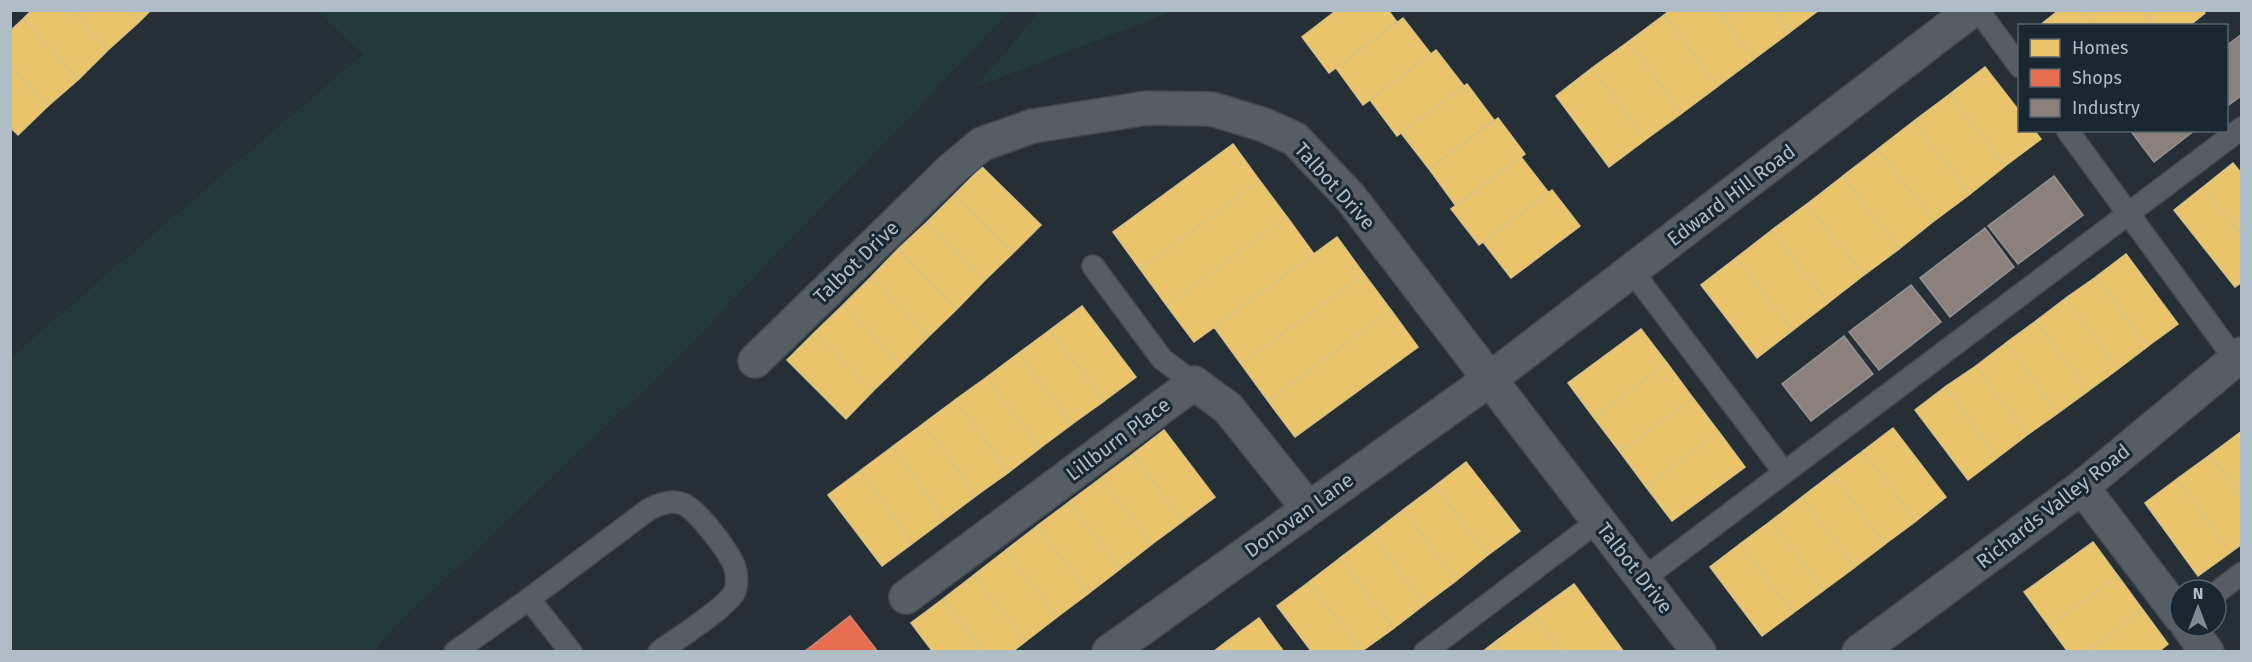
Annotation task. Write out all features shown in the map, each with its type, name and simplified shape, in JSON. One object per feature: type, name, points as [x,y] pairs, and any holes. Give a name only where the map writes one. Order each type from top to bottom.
[{"type":"street","name":"Edward Hill Road","points":[[1490,380],[1972,10]]},
{"type":"street","name":"Talbot Drive","points":[[755,361],[953,168],[982,144],[1033,126],[1101,113],[1147,108],[1212,109],[1264,125],[1295,139],[1350,197],[1699,651]]},
{"type":"street","name":"Richards Valley Road","points":[[1859,651],[2082,487],[2238,357]]},
{"type":"street","name":"Donovan Lane","points":[[1109,651],[1490,380]]},
{"type":"street","points":[[1194,383],[1228,408],[1308,508]]},
{"type":"street","name":"Lillburn Place","points":[[906,597],[1194,383]]},
{"type":"street","points":[[2082,487],[2168,600]]},
{"type":"street","points":[[2198,638],[2208,651]]},
{"type":"lane","points":[[1978,10],[2018,66]]},
{"type":"lane","points":[[1643,579],[2241,128]]},
{"type":"lane","points":[[2068,132],[2127,213],[2238,357]]},
{"type":"lane","points":[[1093,266],[1162,358],[1194,383]]},
{"type":"lane","points":[[1632,271],[1784,472]]},
{"type":"lane","points":[[455,651],[648,510],[665,502],[684,504],[698,515],[732,560],[736,584],[734,592],[724,604],[659,651]]},
{"type":"lane","points":[[1425,651],[1598,521]]},
{"type":"lane","points":[[2228,583],[2241,573]]},
{"type":"lane","points":[[529,599],[571,651]]},
{"type":"green space","points":[[1041,10],[1174,10],[1174,11],[976,87]]},
{"type":"green space","points":[[317,11],[1011,11],[669,366],[397,625],[374,651],[11,651],[11,357],[363,54]]},
{"type":"building: Homes","points":[[32,10],[72,10],[108,50],[79,79],[23,19]]},
{"type":"building: Homes","points":[[72,10],[128,10],[139,22],[108,50]]},
{"type":"building: Homes","points":[[128,10],[151,10],[139,22]]},
{"type":"building: Homes","points":[[1337,10],[1388,10],[1397,22],[1329,73],[1302,37]]},
{"type":"building: Homes","points":[[1670,10],[1718,10],[1754,59],[1718,86],[1664,15]]},
{"type":"building: Homes","points":[[1718,10],[1774,10],[1790,32],[1754,59]]},
{"type":"building: Homes","points":[[1774,10],[1819,10],[1790,32]]},
{"type":"building: Homes","points":[[2059,10],[2083,10],[2093,24],[2042,24]]},
{"type":"building: Homes","points":[[2083,10],[2143,10],[2153,24],[2093,24]]},
{"type":"building: Homes","points":[[2143,10],[2203,10],[2205,13],[2191,24],[2153,24]]},
{"type":"building: Homes","points":[[1664,15],[1718,86],[1682,113],[1628,42]]},
{"type":"building: Homes","points":[[1403,18],[1431,54],[1363,105],[1336,68]]},
{"type":"building: Homes","points":[[23,19],[79,79],[48,106],[10,66],[10,31]]},
{"type":"building: Homes","points":[[1628,42],[1682,113],[1645,140],[1592,68]]},
{"type":"building: Homes","points":[[1436,50],[1464,86],[1397,136],[1370,100]]},
{"type":"building: Homes","points":[[10,66],[48,106],[18,135],[10,127]]},
{"type":"building: Homes","points":[[1985,67],[2018,109],[2018,132],[2036,132],[2041,139],[2005,166],[1950,94]]},
{"type":"building: Homes","points":[[1592,68],[1645,140],[1609,167],[1556,96]]},
{"type":"building: Homes","points":[[1467,84],[1494,120],[1429,169],[1401,133]]},
{"type":"building: Homes","points":[[1950,94],[2005,166],[1970,194],[1914,121]]},
{"type":"building: Homes","points":[[1498,118],[1525,154],[1456,206],[1429,169]]},
{"type":"building: Homes","points":[[1914,121],[1970,194],[1934,221],[1878,149]]},
{"type":"building: Homes","points":[[1233,144],[1260,181],[1140,269],[1113,232]]},
{"type":"building: Homes","points":[[1878,149],[1934,221],[1899,249],[1843,176]]},
{"type":"building: Homes","points":[[1521,157],[1549,193],[1479,245],[1451,209]]},
{"type":"building: Homes","points":[[2233,163],[2242,174],[2242,235],[2203,187]]},
{"type":"building: Homes","points":[[982,167],[1041,225],[1013,253],[955,194]]},
{"type":"building: Homes","points":[[1843,176],[1899,249],[1864,275],[1807,204]]},
{"type":"building: Homes","points":[[1260,181],[1287,217],[1167,306],[1140,269]]},
{"type":"building: Homes","points":[[2203,187],[2242,235],[2242,282],[2235,287],[2174,210]]},
{"type":"building: Homes","points":[[1552,190],[1580,226],[1511,278],[1483,242]]},
{"type":"building: Homes","points":[[955,194],[1013,253],[985,280],[927,222]]},
{"type":"building: Homes","points":[[1807,204],[1864,275],[1828,303],[1772,230]]},
{"type":"building: Homes","points":[[1287,217],[1314,254],[1194,342],[1167,306]]},
{"type":"building: Homes","points":[[927,222],[985,280],[957,309],[898,249]]},
{"type":"building: Homes","points":[[1772,230],[1828,303],[1793,330],[1736,258]]},
{"type":"building: Homes","points":[[1337,237],[1364,274],[1241,364],[1214,327]]},
{"type":"building: Homes","points":[[898,249],[957,309],[929,336],[871,277]]},
{"type":"building: Homes","points":[[2126,254],[2178,324],[2148,346],[2096,277]]},
{"type":"building: Homes","points":[[1736,258],[1793,330],[1757,358],[1701,285]]},
{"type":"building: Homes","points":[[1364,274],[1391,310],[1268,401],[1241,364]]},
{"type":"building: Homes","points":[[871,277],[929,336],[901,364],[843,305]]},
{"type":"building: Homes","points":[[2096,277],[2148,346],[2118,369],[2066,298]]},
{"type":"building: Homes","points":[[2066,298],[2118,369],[2088,391],[2036,321]]},
{"type":"building: Homes","points":[[843,305],[901,364],[873,391],[815,332]]},
{"type":"building: Homes","points":[[1082,306],[1136,377],[1104,401],[1050,330]]},
{"type":"building: Homes","points":[[1391,310],[1418,347],[1295,437],[1268,401]]},
{"type":"building: Homes","points":[[2036,321],[2088,391],[2058,413],[2006,343]]},
{"type":"building: Homes","points":[[1641,329],[1667,363],[1594,418],[1568,383]]},
{"type":"building: Homes","points":[[1050,330],[1104,401],[1072,424],[1019,353]]},
{"type":"building: Homes","points":[[815,332],[873,391],[846,419],[787,360]]},
{"type":"building: Homes","points":[[2006,343],[2058,413],[2027,435],[1976,366]]},
{"type":"building: Homes","points":[[1019,353],[1072,424],[1040,448],[987,377]]},
{"type":"building: Homes","points":[[1667,363],[1693,398],[1620,452],[1594,418]]},
{"type":"building: Homes","points":[[1976,366],[2027,435],[1997,458],[1945,387]]},
{"type":"building: Homes","points":[[987,377],[1040,448],[1009,472],[955,400]]},
{"type":"building: Homes","points":[[1945,387],[1997,458],[1968,480],[1915,410]]},
{"type":"building: Homes","points":[[1693,398],[1719,432],[1646,487],[1620,452]]},
{"type":"building: Homes","points":[[955,400],[1009,472],[977,495],[923,424]]},
{"type":"building: Homes","points":[[923,424],[977,495],[945,519],[892,447]]},
{"type":"building: Homes","points":[[1893,428],[1946,497],[1916,521],[1863,451]]},
{"type":"building: Homes","points":[[1164,430],[1215,497],[1183,521],[1133,454]]},
{"type":"building: Homes","points":[[2242,431],[2242,497],[2210,455]]},
{"type":"building: Homes","points":[[1719,432],[1745,467],[1672,521],[1646,487]]},
{"type":"building: Homes","points":[[892,447],[945,519],[913,543],[860,471]]},
{"type":"building: Homes","points":[[1863,451],[1916,521],[1885,544],[1832,474]]},
{"type":"building: Homes","points":[[1133,454],[1183,521],[1152,544],[1101,478]]},
{"type":"building: Homes","points":[[2210,455],[2242,497],[2242,544],[2231,552],[2177,479]]},
{"type":"building: Homes","points":[[1466,462],[1520,531],[1488,555],[1435,486]]},
{"type":"building: Homes","points":[[860,471],[913,543],[882,566],[828,495]]},
{"type":"building: Homes","points":[[1832,474],[1885,544],[1855,567],[1802,497]]},
{"type":"building: Homes","points":[[1101,478],[1152,544],[1120,569],[1069,502]]},
{"type":"building: Homes","points":[[2177,479],[2231,552],[2198,576],[2145,503]]},
{"type":"building: Homes","points":[[1435,486],[1488,555],[1457,580],[1403,510]]},
{"type":"building: Homes","points":[[1802,497],[1855,567],[1824,590],[1771,521]]},
{"type":"building: Homes","points":[[1069,502],[1120,569],[1089,593],[1037,526]]},
{"type":"building: Homes","points":[[1403,510],[1457,580],[1425,604],[1372,534]]},
{"type":"building: Homes","points":[[1771,521],[1824,590],[1793,613],[1740,544]]},
{"type":"building: Homes","points":[[1037,526],[1089,593],[1057,617],[1006,550]]},
{"type":"building: Homes","points":[[1372,534],[1425,604],[1394,628],[1340,558]]},
{"type":"building: Homes","points":[[2093,542],[2118,576],[2049,626],[2024,592]]},
{"type":"building: Homes","points":[[1740,544],[1793,613],[1762,636],[1710,567]]},
{"type":"building: Homes","points":[[1006,550],[1057,617],[1026,641],[974,575]]},
{"type":"building: Homes","points":[[1340,558],[1394,628],[1362,651],[1309,582]]},
{"type":"building: Homes","points":[[974,575],[1026,641],[1012,652],[984,652],[943,599]]},
{"type":"building: Homes","points":[[2118,576],[2143,610],[2086,652],[2068,652],[2049,626]]},
{"type":"building: Homes","points":[[1309,582],[1362,651],[1312,652],[1277,606]]},
{"type":"building: Homes","points":[[1574,584],[1624,652],[1563,652],[1534,613]]},
{"type":"building: Homes","points":[[943,599],[984,652],[933,652],[911,623]]},
{"type":"building: Homes","points":[[2143,610],[2168,644],[2158,652],[2086,652]]},
{"type":"building: Homes","points":[[1534,613],[1563,652],[1502,652],[1495,642]]},
{"type":"building: Homes","points":[[1259,618],[1284,652],[1233,652],[1226,642]]},
{"type":"building: Homes","points":[[1226,642],[1233,652],[1213,652]]},
{"type":"building: Homes","points":[[1495,642],[1502,652],[1482,652]]},
{"type":"building: Shops","points":[[850,616],[878,652],[804,652]]},
{"type":"building: Industry","points":[[2242,34],[2242,95],[2228,106],[2228,44]]},
{"type":"building: Industry","points":[[2132,132],[2192,132],[2154,162]]},
{"type":"building: Industry","points":[[2054,176],[2083,215],[2018,264],[1988,226]]},
{"type":"building: Industry","points":[[1985,228],[2014,267],[1950,317],[1920,278]]},
{"type":"building: Industry","points":[[1911,285],[1941,322],[1879,370],[1849,332]]},
{"type":"building: Industry","points":[[1844,336],[1873,374],[1811,421],[1782,384]]}]
